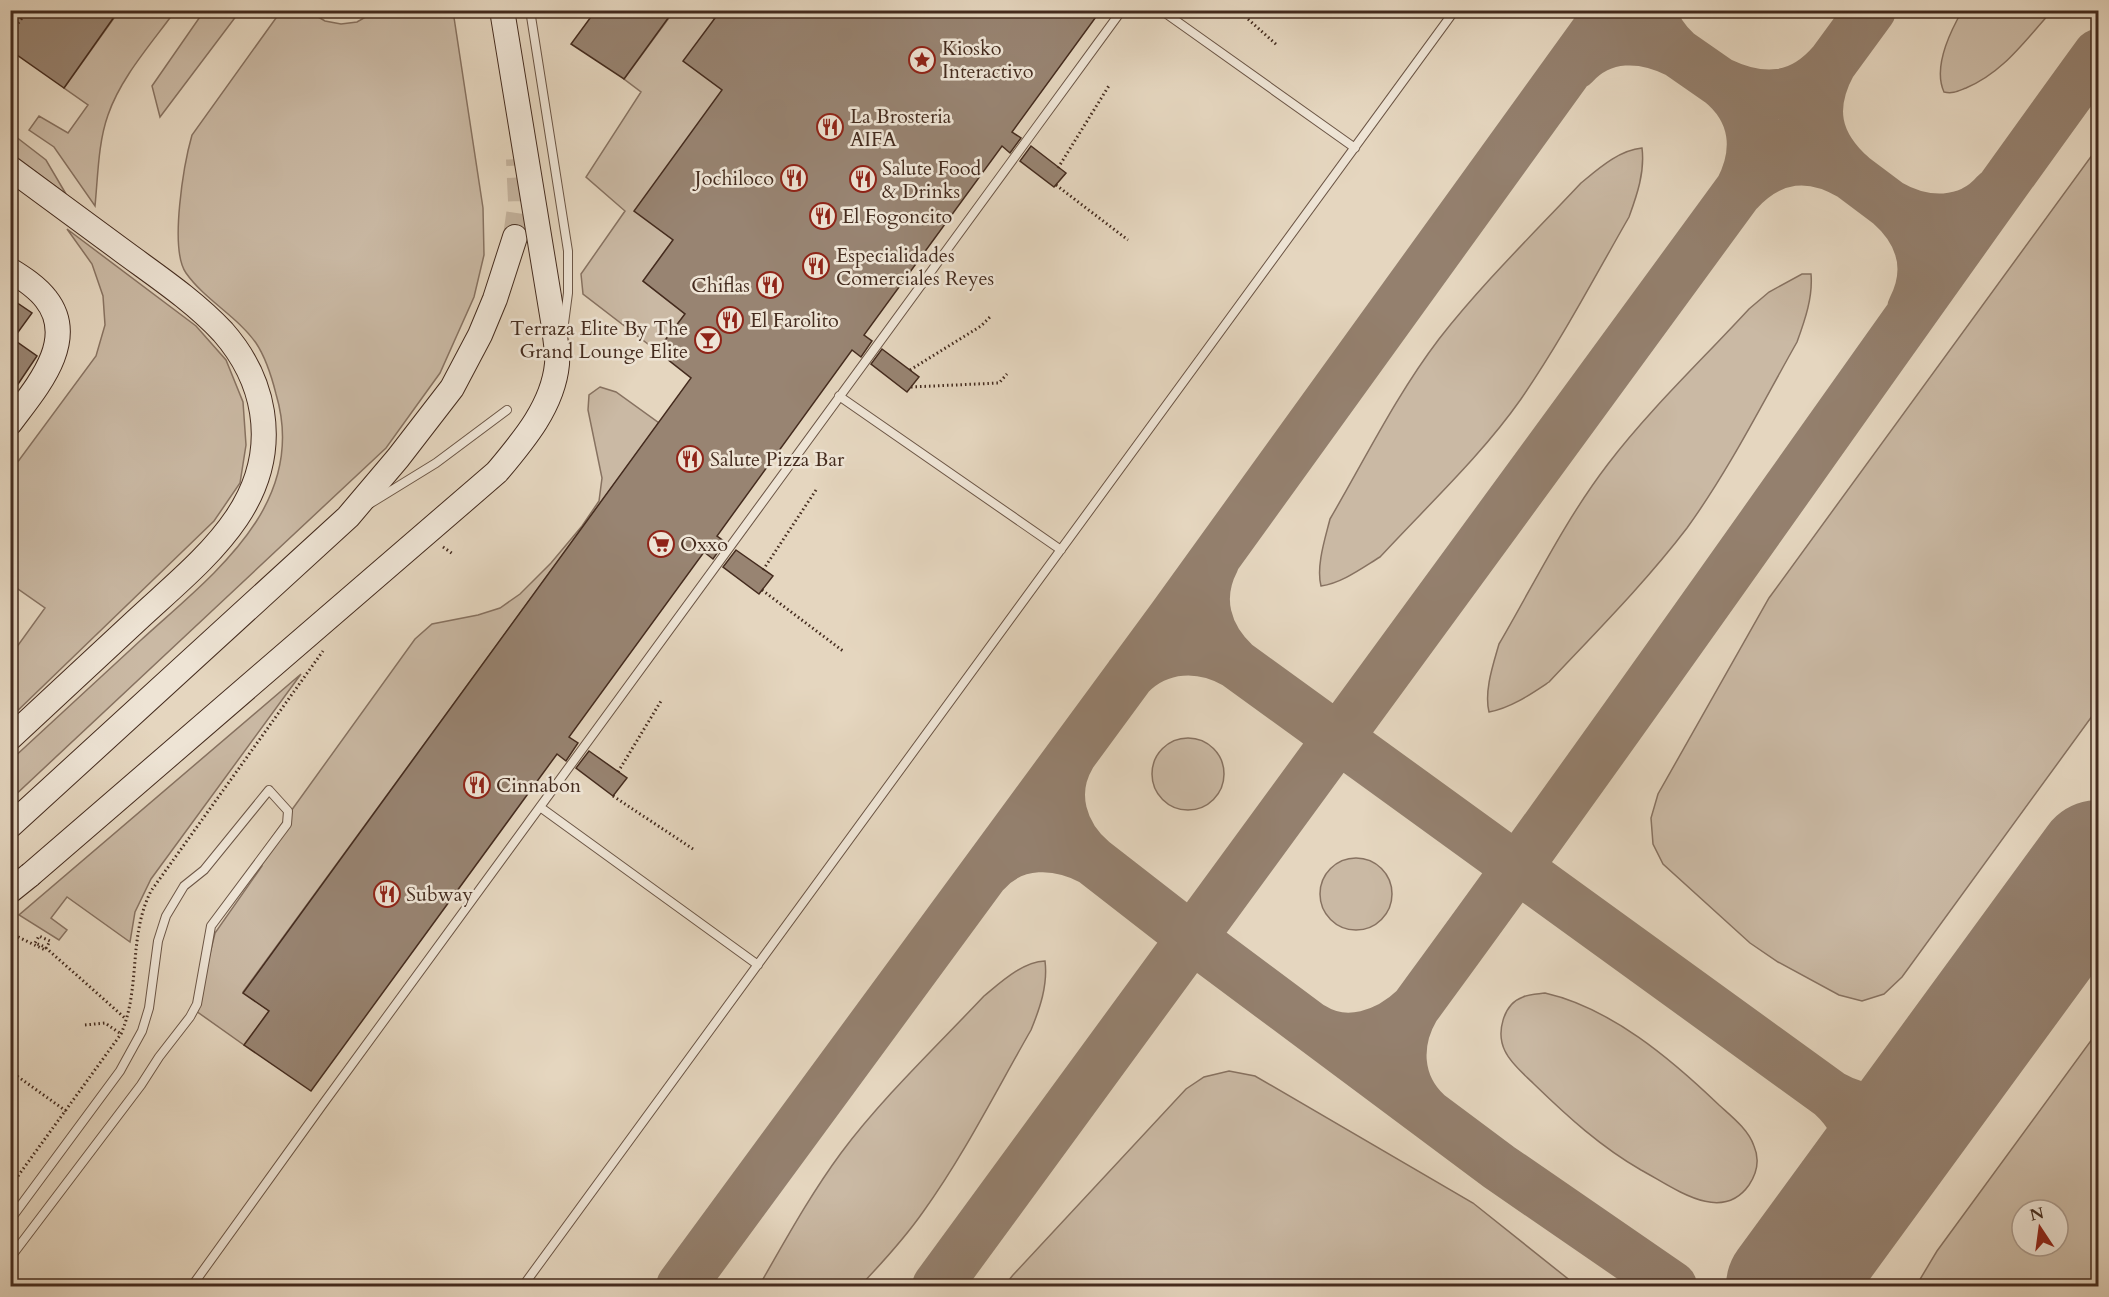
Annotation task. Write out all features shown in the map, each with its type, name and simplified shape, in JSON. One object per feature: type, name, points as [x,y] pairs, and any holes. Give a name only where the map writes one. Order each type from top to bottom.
[{"type":"main road","points":[[10,891],[497,472],[524,440],[541,412],[552,386],[557,364],[550,300],[502,10]]},
{"type":"main road","points":[[10,168],[164,280],[223,333],[247,363],[260,396],[265,432],[261,466],[249,500],[216,545],[10,738]]},
{"type":"main road","points":[[10,826],[348,517],[399,458],[452,388],[480,335],[498,290],[514,237]]},
{"type":"main road","points":[[10,270],[29,283],[46,300],[55,317],[58,342],[48,369],[10,423]]},
{"type":"lane","points":[[530,10],[569,268],[565,322],[557,364]]},
{"type":"lane","points":[[192,1287],[1122,10]]},
{"type":"lane","points":[[1161,10],[1355,148]]},
{"type":"lane","points":[[523,1287],[1455,10]]},
{"type":"lane","points":[[840,396],[1060,550]]},
{"type":"lane","points":[[348,517],[436,463],[507,410]]},
{"type":"lane","points":[[10,1220],[120,1071],[142,1031],[149,1008],[158,941],[166,916],[184,886],[204,870],[269,790],[288,811],[287,824],[211,926],[197,1004],[190,1017],[10,1258]]},
{"type":"lane","points":[[540,807],[758,965]]},
{"type":"path","points":[[10,34],[28,10]]},
{"type":"path","points":[[1238,10],[1278,46]]},
{"type":"path","points":[[1058,168],[1110,84]]},
{"type":"path","points":[[1056,185],[1128,240]]},
{"type":"path","points":[[910,370],[981,326],[990,317]]},
{"type":"path","points":[[911,387],[999,383],[1007,374]]},
{"type":"path","points":[[764,570],[816,490]]},
{"type":"path","points":[[762,590],[843,651]]},
{"type":"path","points":[[618,772],[660,701]]},
{"type":"path","points":[[613,796],[693,849]]},
{"type":"path","points":[[10,933],[45,950],[50,941],[39,936],[36,943],[45,947],[53,954],[77,976],[110,1005],[127,1019]]},
{"type":"path","points":[[85,1025],[105,1023],[121,1034]]},
{"type":"path","points":[[10,1071],[66,1111]]},
{"type":"shaded area","points":[[1962,10],[2052,11],[2013,54],[1992,73],[1966,88],[1944,92],[1940,72],[1944,50]]},
{"type":"shaded area","points":[[119,11],[175,11],[121,87],[108,115],[102,137],[95,206],[54,147],[29,130],[39,116],[68,133],[88,105],[64,88]]},
{"type":"shaded area","points":[[204,11],[240,11],[160,117],[152,86]]},
{"type":"shaded area","points":[[281,11],[308,11],[325,21],[341,24],[357,22],[376,11],[453,11],[483,208],[484,255],[474,297],[440,373],[386,448],[11,799],[11,760],[224,563],[248,534],[267,503],[279,470],[283,434],[276,394],[266,362],[248,333],[202,292],[186,273],[181,261],[178,226],[185,165],[192,135]]},
{"type":"shaded area","points":[[674,11],[702,11],[715,19],[722,90],[673,240],[643,281],[685,314],[657,351],[583,294],[581,274],[625,211],[586,177],[641,92],[624,79]]},
{"type":"shaded area","points":[[11,133],[46,160],[66,194],[11,153]]},
{"type":"shaded area","points":[[2098,147],[2098,708],[1902,977],[1884,994],[1862,1001],[1839,995],[1778,962],[1750,943],[1663,864],[1653,844],[1651,818],[1658,794],[1769,598]]},
{"type":"shaded area","points":[[1642,148],[1641,175],[1629,217],[1564,332],[1521,399],[1489,440],[1380,557],[1344,578],[1321,586],[1320,561],[1330,519],[1395,404],[1439,339],[1490,279],[1581,183],[1617,156]]},
{"type":"shaded area","points":[[67,229],[196,326],[226,360],[243,402],[246,445],[240,483],[214,521],[11,717],[11,655],[45,608],[11,584],[11,471],[96,356],[105,325],[103,296],[92,264]]},
{"type":"shaded area","points":[[1802,274],[1811,274],[1811,291],[1797,342],[1731,460],[1687,528],[1637,588],[1549,682],[1513,704],[1489,712],[1488,687],[1499,644],[1592,485],[1641,424],[1749,309],[1769,292]]},
{"type":"shaded area","points":[[600,387],[616,392],[659,423],[243,992],[269,1011],[244,1045],[196,1011],[215,933],[262,866],[255,861],[415,639],[432,624],[500,608],[520,594],[551,563],[582,526],[599,501],[602,478],[588,410],[589,395]]},
{"type":"shaded area","points":[[301,674],[151,879],[135,912],[130,942],[67,897],[51,918],[67,930],[59,940],[19,915]]},
{"type":"shaded area","points":[[1195,738],[1214,748],[1222,760],[1224,774],[1222,788],[1214,800],[1202,808],[1181,810],[1162,800],[1154,788],[1152,767],[1162,748],[1174,740]]},
{"type":"shaded area","points":[[1363,858],[1382,868],[1390,880],[1392,894],[1390,908],[1382,920],[1370,928],[1349,930],[1330,920],[1322,908],[1320,887],[1330,868],[1342,860]]},
{"type":"shaded area","points":[[1045,961],[1044,988],[1031,1030],[952,1168],[923,1212],[893,1250],[860,1286],[759,1286],[819,1185],[874,1112],[984,996],[1020,969]]},
{"type":"shaded area","points":[[1545,993],[1593,1010],[1639,1037],[1681,1070],[1739,1123],[1751,1140],[1757,1161],[1752,1180],[1738,1197],[1725,1202],[1696,1199],[1641,1170],[1612,1152],[1585,1131],[1518,1069],[1502,1044],[1503,1020],[1510,1006],[1516,1001],[1528,995]]},
{"type":"shaded area","points":[[2098,1031],[2098,1286],[1916,1286],[1937,1251]]},
{"type":"shaded area","points":[[1229,1071],[1255,1076],[1473,1203],[1577,1286],[1004,1286],[1186,1089],[1204,1077]]},
{"type":"building","points":[[10,10],[119,10],[64,88],[10,50]]},
{"type":"building","points":[[596,10],[674,10],[624,79],[571,44]]},
{"type":"building","points":[[721,10],[1101,10],[1012,132],[1021,138],[1010,153],[1002,146],[864,335],[872,341],[861,357],[852,350],[717,536],[725,542],[713,559],[704,552],[569,737],[578,743],[566,761],[557,754],[311,1091],[244,1045],[269,1011],[243,993],[691,378],[657,351],[685,314],[643,281],[673,240],[634,211],[722,90],[683,61]]},
{"type":"building","points":[[1031,146],[1066,173],[1054,187],[1020,161]]},
{"type":"building","points":[[10,298],[32,313],[13,339],[37,356],[10,396]]},
{"type":"building","points":[[882,349],[919,377],[907,392],[871,364]]},
{"type":"building","points":[[736,550],[773,576],[759,594],[723,567]]},
{"type":"building","points":[[589,751],[627,778],[613,796],[576,768]]},
{"type":"taxiway","points":[[681,1286],[1172,618],[1611,10]]},
{"type":"taxiway","points":[[1574,65],[1597,48],[1623,41],[1651,43],[1678,53],[1661,34],[1650,10]]},
{"type":"taxiway","points":[[937,1286],[1871,10]]},
{"type":"taxiway","points":[[1678,53],[1747,101]]},
{"type":"taxiway","points":[[1415,1008],[1502,890],[2098,54]]},
{"type":"taxiway","points":[[1832,63],[1824,79],[1820,95],[1819,124],[1830,151],[1852,176],[1821,163],[1792,161],[1765,170],[1739,191],[1750,162],[1751,133],[1741,106],[1720,82],[1751,93],[1780,94],[1794,91],[1807,84],[1832,63]]},
{"type":"taxiway","points":[[1825,156],[1889,204]]},
{"type":"taxiway","points":[[1912,309],[1922,280],[1920,252],[1909,227],[1889,204],[1916,215],[1945,218],[1972,211],[1985,204],[1996,193]]},
{"type":"taxiway","points":[[1130,675],[1141,665],[1154,658],[1181,651],[1209,653],[1236,664],[1217,641],[1207,616],[1206,588],[1215,560]]},
{"type":"taxiway","points":[[1236,664],[1831,1095]]},
{"type":"taxiway","points":[[986,872],[1010,854],[1037,847],[1066,850],[1093,861],[1073,839],[1062,813],[1061,784],[1064,770],[1071,756]]},
{"type":"taxiway","points":[[1093,861],[1192,938],[1499,1167],[1672,1286]]},
{"type":"taxiway","points":[[1312,1027],[1325,1034],[1339,1037],[1366,1036],[1392,1025],[1415,1008],[1404,1035],[1402,1062],[1409,1089],[1427,1113]]},
{"type":"taxiway","points":[[1848,1205],[1860,1175],[1861,1147],[1851,1120],[1831,1095],[1861,1107],[1890,1107],[1903,1104],[1916,1097],[1941,1077]]},
{"type":"taxiway","points":[[1785,1286],[1795,1276],[1790,1286]]},
{"type":"runway","points":[[1788,1286],[2098,862]]},
{"type":"tunnel","points":[[515,237],[520,201],[518,159]]},
{"type":"place","name":"Kiosko Interactivo","points":[[922,60]]},
{"type":"place","name":"La Brosteria AIFA","points":[[830,127]]},
{"type":"place","name":"Jochiloco","points":[[794,178]]},
{"type":"place","name":"Salute Food & Drinks","points":[[863,179]]},
{"type":"place","name":"El Fogoncito","points":[[823,216]]},
{"type":"place","name":"Especialidades Comerciales Reyes","points":[[816,266]]},
{"type":"place","name":"Chiflas","points":[[770,285]]},
{"type":"place","name":"El Farolito","points":[[730,320]]},
{"type":"place","name":"Terraza Elite By The Grand Lounge Elite","points":[[708,340]]},
{"type":"place","name":"Salute Pizza Bar","points":[[690,459]]},
{"type":"place","name":"Oxxo","points":[[661,544]]},
{"type":"place","name":"Cinnabon","points":[[477,785]]},
{"type":"place","name":"Subway","points":[[387,894]]}]
